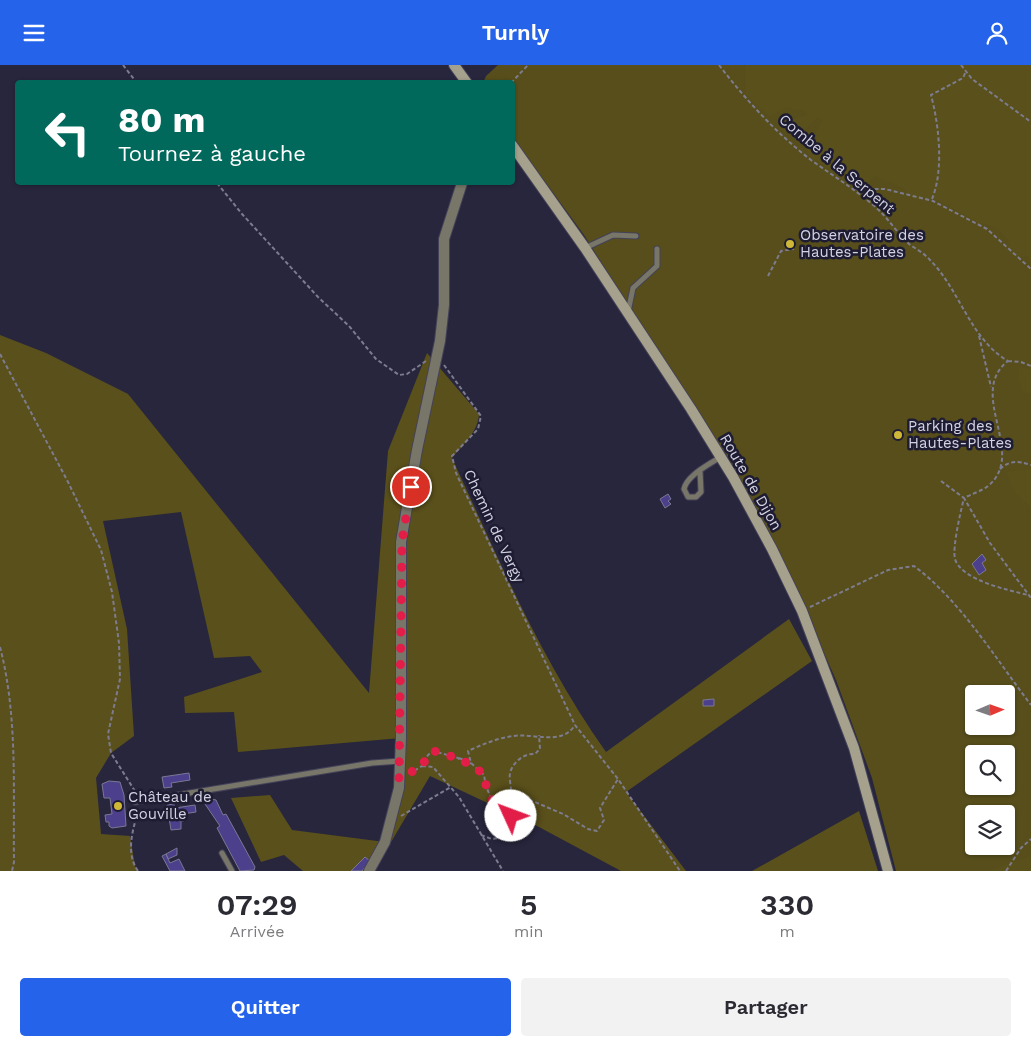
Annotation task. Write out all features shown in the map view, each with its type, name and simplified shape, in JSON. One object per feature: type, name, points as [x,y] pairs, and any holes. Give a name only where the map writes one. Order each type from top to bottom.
[{"type":"main road","points":[[454,65],[465,80]]},
{"type":"main road","name":"Route de Dijon","points":[[515,149],[585,247],[721,456],[772,549],[802,611],[860,763],[888,871]]},
{"type":"street","points":[[368,871],[385,842],[399,779],[402,541],[417,450],[438,358],[444,305],[444,239],[461,185]]},
{"type":"lane","points":[[585,247],[612,235],[636,236]]},
{"type":"lane","points":[[628,312],[633,288],[657,266],[657,249]]},
{"type":"lane","points":[[700,471],[701,492],[696,497],[688,497],[684,493],[684,486],[700,471],[721,456]]},
{"type":"lane","points":[[138,801],[372,763],[400,761]]},
{"type":"lane","points":[[222,853],[232,871]]},
{"type":"path","points":[[123,65],[135,80]]},
{"type":"path","points":[[514,80],[528,65]]},
{"type":"path","name":"Combe à la Serpent","points":[[719,65],[747,101],[783,135],[811,159],[875,206],[908,243],[930,259],[958,297],[978,334],[994,352],[1008,361]]},
{"type":"path","points":[[961,65],[972,79],[1031,122]]},
{"type":"path","points":[[931,200],[936,189],[938,125],[931,95],[963,78],[966,71]]},
{"type":"path","points":[[219,185],[242,214],[318,297],[349,326],[376,359],[399,375],[407,374],[431,358],[438,358]]},
{"type":"path","points":[[854,189],[885,189],[931,200],[986,229],[1031,269]]},
{"type":"path","points":[[768,276],[781,251],[794,249]]},
{"type":"path","points":[[978,334],[991,389],[991,398],[999,426],[1000,469]]},
{"type":"path","points":[[0,354],[68,482],[101,550],[112,593],[119,643],[120,679],[108,734],[111,753],[138,801],[130,836],[134,866],[138,871]]},
{"type":"path","name":"Chemin de Vergy","points":[[438,358],[481,416],[478,429],[452,457],[456,473],[575,725],[618,779],[680,871]]},
{"type":"path","points":[[991,389],[999,368],[1008,361],[1022,362],[1031,366]]},
{"type":"path","points":[[964,498],[988,486],[1000,469],[1008,462],[1020,461],[1031,465]]},
{"type":"path","points":[[941,481],[964,498],[990,543],[1030,597]]},
{"type":"path","points":[[964,498],[954,557],[959,568],[991,585],[1030,597]]},
{"type":"path","points":[[802,611],[888,570],[914,566],[932,579],[972,627],[1031,705]]},
{"type":"path","points":[[0,647],[7,674],[13,746],[14,861],[12,871]]},
{"type":"path","points":[[511,816],[504,814],[486,790],[484,775],[471,763],[468,751],[484,743],[513,736],[539,735],[548,737],[564,735],[571,732],[575,725]]},
{"type":"path","points":[[539,735],[540,749],[535,754],[528,753],[519,759],[510,774],[511,791],[516,794],[562,814],[588,829],[596,831],[604,820],[600,808],[618,779]]},
{"type":"path","points":[[399,779],[422,766],[428,755],[434,751],[458,758],[464,764],[471,763]]},
{"type":"path","points":[[422,766],[433,767],[459,797],[503,871]]},
{"type":"path","points":[[397,823],[401,816],[451,787]]},
{"type":"path","points":[[481,835],[492,839],[506,837],[511,827],[511,816],[516,794]]},
{"type":"path","points":[[1006,871],[1021,848],[1031,839]]},
{"type":"shaded area","points":[[498,65],[1031,65],[1031,871],[896,871],[872,778],[836,680],[793,583],[726,454],[700,420],[584,235],[515,141],[515,80],[484,80]]},
{"type":"shaded area","points":[[746,65],[1031,65],[1031,264],[1027,256],[1016,258],[1010,252],[1008,240],[997,228],[977,222],[934,198],[913,199],[905,189],[875,176],[864,185],[854,185],[809,156],[806,149],[823,120],[817,118],[804,130],[785,132],[778,127],[780,123],[807,115],[806,111],[785,108],[769,116],[746,95]]},
{"type":"shaded area","points":[[0,335],[46,353],[128,394],[369,693],[388,451],[427,353],[479,414],[473,432],[452,458],[541,646],[583,718],[606,752],[789,619],[812,661],[626,792],[686,871],[621,871],[539,827],[430,776],[374,871],[303,871],[284,855],[261,862],[231,798],[270,795],[292,830],[385,842],[399,788],[401,738],[238,752],[234,712],[185,713],[184,697],[262,672],[250,656],[214,658],[181,512],[103,521],[127,629],[134,736],[111,753],[96,778],[101,834],[130,836],[135,866],[138,871],[0,871]]},
{"type":"shaded area","points":[[1019,367],[1031,369],[1031,394],[1023,392],[1018,378]]},
{"type":"shaded area","points":[[1031,470],[1031,507],[1015,493],[1006,472]]},
{"type":"shaded area","points":[[859,811],[878,871],[752,871]]},
{"type":"shaded area","points":[[1031,856],[1031,871],[988,871]]},
{"type":"building","points":[[668,494],[671,499],[668,501],[671,504],[665,508],[660,499]]},
{"type":"building","points":[[982,554],[986,560],[982,563],[986,570],[979,575],[972,564]]},
{"type":"building","points":[[714,699],[714,706],[703,706],[703,700]]},
{"type":"building","points":[[189,773],[190,780],[171,783],[172,787],[164,788],[162,777]]},
{"type":"building","name":"Château de Gouville","points":[[109,781],[120,782],[124,795],[126,826],[112,828],[109,826],[109,822],[106,822],[105,815],[112,814],[110,798],[104,798],[102,784]]},
{"type":"building","points":[[212,799],[216,800],[223,815],[226,814],[255,867],[254,870],[240,871],[217,828],[220,826],[205,804]]},
{"type":"building","points":[[174,804],[175,808],[195,805],[196,812],[183,814],[184,821],[181,821],[181,829],[171,830],[167,805]]},
{"type":"building","points":[[177,848],[177,855],[168,859],[166,854]]},
{"type":"building","points":[[166,854],[170,863],[179,859],[185,871],[170,871],[162,856]]},
{"type":"building","points":[[365,857],[370,861],[362,871],[351,871]]},
{"type":"place","name":"Observatoire des Hautes-Plates","points":[[790,244]]},
{"type":"place","name":"Parking des Hautes-Plates","points":[[898,435]]},
{"type":"place","name":"Château de Gouville","points":[[118,806]]},
{"type":"route","points":[[411,487],[402,541],[399,779],[422,766],[428,755],[434,751],[458,758],[471,763],[484,775],[486,790],[504,814],[511,816]]}]
